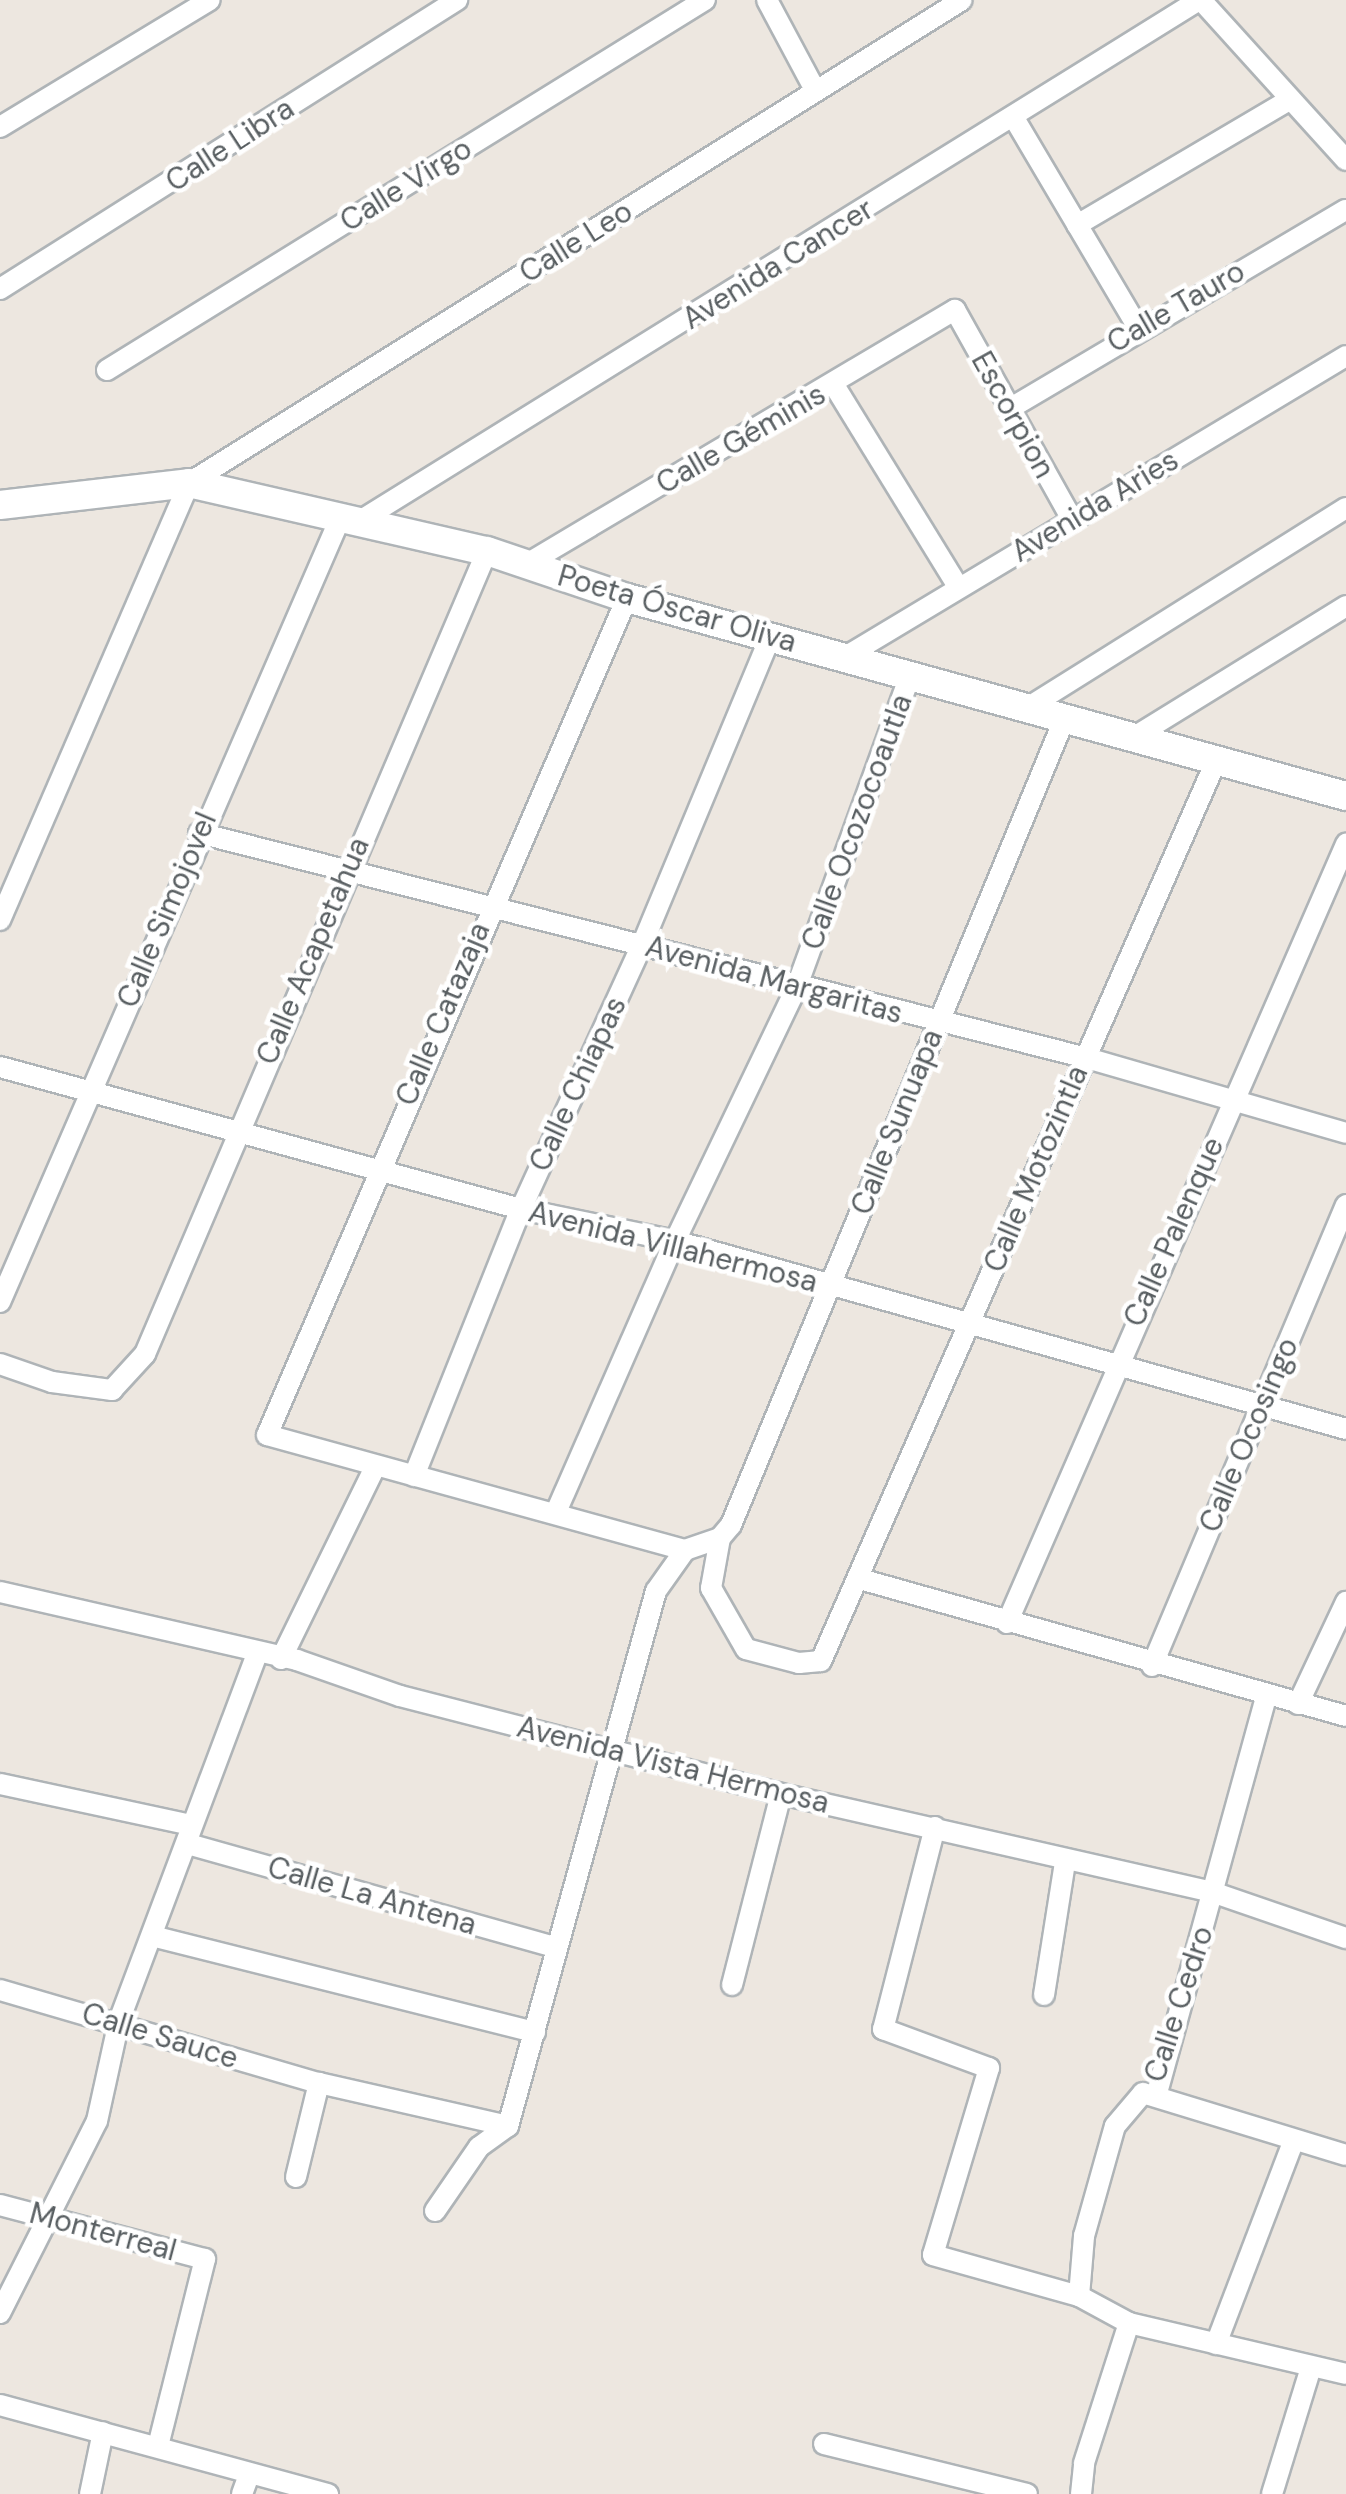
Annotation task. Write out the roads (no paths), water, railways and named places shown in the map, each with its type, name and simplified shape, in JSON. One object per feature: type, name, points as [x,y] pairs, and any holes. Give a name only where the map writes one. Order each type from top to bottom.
[{"type":"street","points":[[0,127],[210,0]]},
{"type":"street","name":"Calle Libra","points":[[2,289],[457,0]]},
{"type":"street","name":"Calle Virgo","points":[[107,370],[705,0]]},
{"type":"street","points":[[767,0],[816,90]]},
{"type":"street","name":"Calle Leo","points":[[189,483],[962,0]]},
{"type":"street","points":[[1200,0],[1346,160]]},
{"type":"street","name":"Avenida Cancer","points":[[347,522],[1014,118],[1200,0]]},
{"type":"street","points":[[1076,226],[1289,100]]},
{"type":"street","points":[[1014,118],[1138,328]]},
{"type":"street","name":"Calle Tauro","points":[[1009,409],[1138,328],[1346,210]]},
{"type":"street","name":"Calle Géminis","points":[[525,564],[834,385],[955,310]]},
{"type":"street","name":"Escorpion","points":[[955,310],[1072,519]]},
{"type":"street","name":"Avenida Aries","points":[[845,657],[1346,356]]},
{"type":"street","points":[[834,385],[958,588]]},
{"type":"street","points":[[0,920],[189,483]]},
{"type":"street","name":"Poeta Óscar Oliva","points":[[0,505],[189,483],[487,552],[627,598],[1346,796]]},
{"type":"street","points":[[1024,710],[1346,508]]},
{"type":"street","name":"Calle Simojovel","points":[[0,1302],[200,833],[347,522]]},
{"type":"street","name":"Calle Acapetahua","points":[[0,1364],[52,1382],[112,1390],[145,1354],[348,866],[487,552]]},
{"type":"street","name":"Calle Catazaja","points":[[374,1469],[267,1435],[489,905],[570,741],[627,598]]},
{"type":"street","points":[[1132,738],[1346,607]]},
{"type":"street","name":"Calle Chiapas","points":[[414,1476],[521,1209],[642,945],[770,638]]},
{"type":"street","name":"Calle Ocozocoautla","points":[[556,1512],[675,1241],[797,986],[910,676]]},
{"type":"street","name":"Calle Sunuapa","points":[[860,1579],[821,1661],[799,1663],[746,1649],[711,1588],[725,1531],[831,1286],[1064,720]]},
{"type":"street","name":"Calle Motozintla","points":[[860,1579],[1083,1056],[1216,761]]},
{"type":"street","name":"Avenida Margaritas","points":[[200,833],[348,866],[797,986],[1083,1056],[1232,1103],[1346,1133]]},
{"type":"street","name":"Calle Palenque","points":[[1007,1623],[1113,1368],[1346,844]]},
{"type":"street","name":"Avenida Villahermosa","points":[[0,1067],[521,1209],[675,1241],[971,1322],[1113,1368],[1260,1409],[1346,1428]]},
{"type":"street","name":"Calle Ocosingo","points":[[1152,1666],[1346,1205]]},
{"type":"street","points":[[280,1659],[374,1469],[556,1512],[685,1550]]},
{"type":"street","points":[[435,2211],[480,2147],[508,2126],[656,1590],[685,1550],[725,1531]]},
{"type":"street","points":[[860,1579],[1152,1666],[1346,1716]]},
{"type":"street","name":"Avenida Vista Hermosa","points":[[0,1592],[280,1659],[442,1708],[612,1747],[781,1794],[935,1827],[1065,1862],[1215,1893],[1346,1938]]},
{"type":"street","points":[[1298,1704],[1346,1602]]},
{"type":"street","points":[[0,2313],[97,2121],[119,2021],[257,1654]]},
{"type":"street","name":"Calle Cedro","points":[[1078,2296],[1084,2236],[1115,2126],[1143,2093],[1157,2093],[1266,1696]]},
{"type":"street","name":"Calle La Antena","points":[[0,1784],[190,1834],[556,1948]]},
{"type":"street","points":[[732,1984],[781,1794]]},
{"type":"street","points":[[935,1827],[883,2030],[990,2068],[933,2255],[1078,2296],[1130,2322],[1346,2374]]},
{"type":"street","points":[[1044,1995],[1065,1862]]},
{"type":"street","points":[[152,1936],[535,2032]]},
{"type":"street","name":"Calle Sauce","points":[[0,1990],[119,2021],[319,2083],[508,2126]]},
{"type":"street","points":[[296,2177],[319,2083]]},
{"type":"street","points":[[1157,2093],[1292,2142],[1346,2155]]},
{"type":"street","points":[[1216,2344],[1292,2142]]},
{"type":"street","name":"Monterreal","points":[[0,2205],[205,2259],[158,2446]]},
{"type":"street","points":[[1081,2494],[1084,2463],[1130,2322]]},
{"type":"street","points":[[1272,2494],[1311,2367]]},
{"type":"street","points":[[0,2404],[158,2446],[245,2484],[328,2494]]},
{"type":"street","points":[[90,2494],[104,2432]]},
{"type":"street","points":[[824,2444],[983,2488],[1027,2494]]}]
